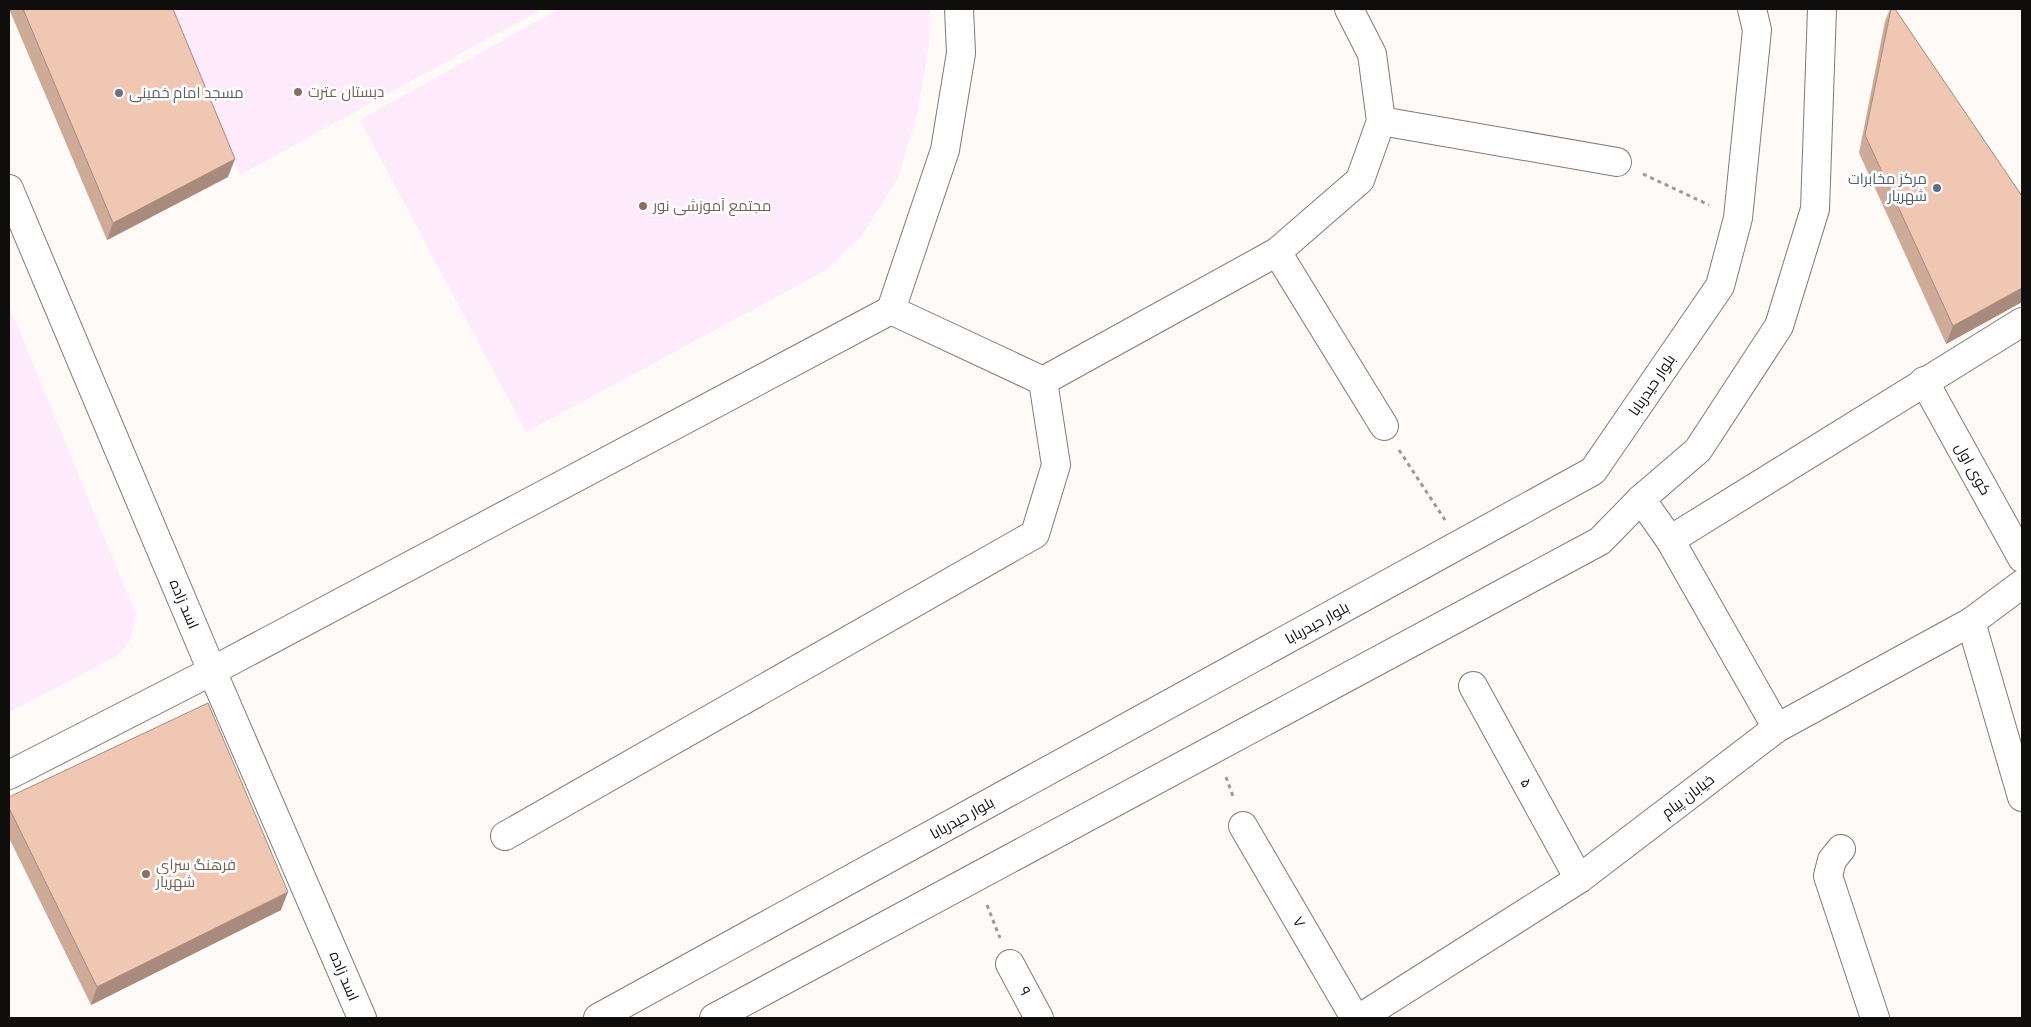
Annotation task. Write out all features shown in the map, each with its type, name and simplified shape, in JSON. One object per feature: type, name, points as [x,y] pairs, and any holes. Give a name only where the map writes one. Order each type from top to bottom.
[{"type":"street","points":[[9,776],[212,671],[892,310],[946,150],[961,53],[958,9]]},
{"type":"street","points":[[1043,381],[1277,252],[1360,180],[1381,121],[1372,54],[1349,9]]},
{"type":"street","name":"بلوار حیدربابا","points":[[598,1018],[1593,471],[1720,286],[1738,218],[1757,30],[1752,9]]},
{"type":"street","points":[[714,1018],[1600,541],[1641,499],[1698,450],[1779,326],[1815,209],[1822,9]]},
{"type":"street","points":[[1381,121],[1617,162]]},
{"type":"street","name":"اسد زاده","points":[[9,189],[212,671],[362,1018]]},
{"type":"street","points":[[1277,252],[1384,426]]},
{"type":"street","points":[[892,310],[1043,381]]},
{"type":"street","points":[[1670,540],[2022,322]]},
{"type":"street","points":[[505,836],[1035,534],[1056,464],[1043,381]]},
{"type":"street","name":"کوی اول","points":[[1924,381],[2022,558]]},
{"type":"street","points":[[1641,499],[1670,540],[1777,728]]},
{"type":"street","name":"خیابان پیام","points":[[1360,1018],[1579,879],[1777,728],[1971,622],[2022,584]]},
{"type":"street","points":[[1971,622],[2022,797]]},
{"type":"street","name":"۵","points":[[1473,686],[1579,879]]},
{"type":"street","name":"۷","points":[[1243,826],[1355,1018]]},
{"type":"street","points":[[1841,850],[1832,860],[1828,876],[1875,1018]]},
{"type":"street","name":"۹","points":[[1010,964],[1039,1018]]},
{"type":"path","points":[[1617,162],[1738,218]]},
{"type":"path","points":[[1384,426],[1460,544]]},
{"type":"path","points":[[1215,748],[1243,826]]},
{"type":"path","points":[[976,877],[1010,964]]},
{"type":"shaded area","name":"دبستان عترت","points":[[171,9],[542,9],[240,175]]},
{"type":"shaded area","name":"مجتمع آموزشی نور","points":[[559,9],[930,9],[929,44],[917,115],[898,178],[862,235],[826,270],[526,432],[360,120]]},
{"type":"shaded area","points":[[9,305],[136,615],[132,635],[126,646],[117,656],[9,712]]},
{"type":"building","name":"مسجد امام خمینی","points":[[23,9],[173,9],[235,159],[113,223]]},
{"type":"building","name":"مرکز مخابرات شهریار","points":[[1891,9],[1895,9],[2022,196],[2022,288],[1953,326],[1865,135]]},
{"type":"building","name":"فرهنگ سرای شهریار","points":[[208,703],[288,892],[97,987],[9,808],[9,797]]},
{"type":"place","name":"دبستان عترت","points":[[298,92]]},
{"type":"place","name":"مسجد امام خمینی","points":[[119,93]]},
{"type":"place","name":"مرکز مخابرات شهریار","points":[[1937,188]]},
{"type":"place","name":"مجتمع آموزشی نور","points":[[643,206]]},
{"type":"place","name":"فرهنگ سرای شهریار","points":[[146,874]]}]
